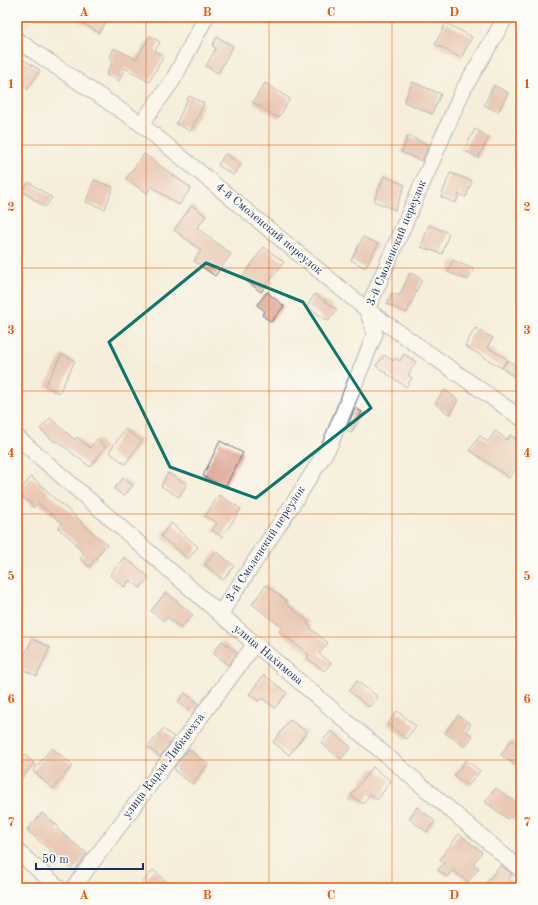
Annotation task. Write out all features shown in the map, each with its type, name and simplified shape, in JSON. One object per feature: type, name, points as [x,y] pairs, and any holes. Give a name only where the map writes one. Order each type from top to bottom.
[{"type":"street","points":[[141,124],[173,80],[206,17]]},
{"type":"street","name":"3-й Смоленский переулок","points":[[220,614],[300,493],[330,444],[375,334],[367,310],[464,90],[506,17]]},
{"type":"street","name":"4-й Смоленский переулок","points":[[17,40],[141,124],[367,310],[521,418]]},
{"type":"street","name":"улица Нахимова","points":[[17,437],[220,614],[521,870]]},
{"type":"street","name":"улица Карла Либкнехта","points":[[73,888],[256,644]]},
{"type":"street","points":[[17,851],[59,888]]},
{"type":"highlighted area","points":[[206,263],[303,302],[371,408],[256,498],[170,467],[109,342]]},
{"type":"building","points":[[72,17],[109,17],[99,33]]},
{"type":"building","points":[[446,23],[472,37],[461,58],[435,44]]},
{"type":"building","points":[[150,36],[160,42],[155,51],[164,56],[149,82],[125,68],[119,81],[106,75],[113,61],[109,59],[114,48],[136,59]]},
{"type":"building","points":[[217,37],[233,46],[218,73],[206,66],[216,48],[212,46]]},
{"type":"building","points":[[17,56],[40,70],[28,89],[17,82]]},
{"type":"building","points":[[412,82],[441,94],[432,114],[404,102]]},
{"type":"building","points":[[265,83],[290,99],[278,118],[253,102]]},
{"type":"building","points":[[494,85],[508,93],[498,112],[484,105]]},
{"type":"building","points":[[189,96],[204,103],[191,131],[176,124]]},
{"type":"building","points":[[475,129],[489,137],[478,158],[464,150]]},
{"type":"building","points":[[408,136],[429,145],[422,161],[401,152]]},
{"type":"building","points":[[144,154],[191,188],[179,205],[151,186],[147,193],[126,179]]},
{"type":"building","points":[[225,154],[241,164],[233,175],[218,165]]},
{"type":"building","points":[[450,173],[472,181],[466,197],[459,194],[456,203],[441,197]]},
{"type":"building","points":[[384,176],[405,185],[395,210],[374,201]]},
{"type":"building","points":[[94,180],[113,187],[105,209],[86,202]]},
{"type":"building","points":[[29,182],[52,198],[45,207],[22,191]]},
{"type":"building","points":[[192,205],[206,216],[197,228],[231,254],[215,276],[194,261],[201,250],[174,230]]},
{"type":"building","points":[[429,225],[449,233],[442,254],[421,247]]},
{"type":"building","points":[[363,237],[378,244],[365,268],[351,260]]},
{"type":"building","points":[[264,247],[284,262],[261,292],[242,277]]},
{"type":"building","points":[[453,260],[473,269],[468,280],[448,272]]},
{"type":"building","points":[[410,273],[422,279],[407,313],[387,304],[392,293],[399,296]]},
{"type":"building","points":[[267,292],[284,306],[271,322],[262,315],[265,311],[257,305]]},
{"type":"building","points":[[315,294],[337,310],[328,321],[307,306]]},
{"type":"building","points":[[475,328],[493,338],[487,347],[507,359],[502,368],[465,346]]},
{"type":"building","points":[[62,354],[75,361],[59,393],[45,386]]},
{"type":"building","points":[[404,354],[416,362],[408,375],[412,378],[406,387],[376,366],[384,355],[393,361],[396,358],[400,361]]},
{"type":"building","points":[[508,360],[521,369],[521,382],[502,368]]},
{"type":"building","points":[[445,390],[458,400],[450,415],[435,403]]},
{"type":"building","points":[[355,408],[362,412],[351,433],[346,430]]},
{"type":"building","points":[[50,418],[75,440],[77,437],[90,448],[97,439],[106,447],[90,467],[57,441],[55,442],[40,429]]},
{"type":"building","points":[[125,429],[142,441],[125,464],[109,452]]},
{"type":"building","points":[[495,431],[507,440],[510,435],[521,443],[521,461],[509,478],[470,450],[480,436],[488,442]]},
{"type":"building","points":[[220,441],[243,453],[225,487],[203,476]]},
{"type":"building","points":[[168,473],[187,484],[179,497],[161,486]]},
{"type":"building","points":[[31,477],[81,521],[80,522],[107,544],[89,567],[80,559],[84,553],[75,545],[76,543],[58,528],[62,523],[38,503],[34,507],[18,493]]},
{"type":"building","points":[[123,478],[133,485],[124,496],[114,489]]},
{"type":"building","points":[[219,495],[241,509],[222,537],[212,530],[217,523],[205,516]]},
{"type":"building","points":[[171,523],[198,547],[188,559],[161,536]]},
{"type":"building","points":[[216,551],[234,566],[223,580],[205,565]]},
{"type":"building","points":[[124,557],[149,577],[140,588],[130,580],[124,587],[110,575]]},
{"type":"building","points":[[266,585],[287,601],[285,603],[309,622],[307,624],[311,626],[310,628],[328,643],[319,654],[331,663],[324,671],[307,658],[309,655],[279,631],[282,627],[252,604]]},
{"type":"building","points":[[166,592],[193,615],[181,628],[167,617],[164,621],[151,611]]},
{"type":"building","points":[[32,639],[50,647],[37,676],[19,668]]},
{"type":"building","points":[[222,641],[237,653],[228,665],[213,653]]},
{"type":"building","points":[[264,675],[287,693],[275,708],[262,698],[259,701],[249,694]]},
{"type":"building","points":[[357,681],[378,697],[369,707],[349,691]]},
{"type":"building","points":[[185,693],[199,704],[192,713],[178,702]]},
{"type":"building","points":[[397,711],[416,726],[406,739],[387,724]]},
{"type":"building","points":[[458,715],[471,724],[466,731],[473,736],[465,747],[445,733]]},
{"type":"building","points":[[290,720],[307,732],[289,755],[273,742]]},
{"type":"building","points":[[163,729],[174,737],[160,757],[148,747]]},
{"type":"building","points":[[331,731],[351,747],[341,759],[321,743]]},
{"type":"building","points":[[511,740],[521,746],[521,769],[501,755]]},
{"type":"building","points":[[52,748],[73,765],[53,789],[33,771]]},
{"type":"building","points":[[188,749],[208,764],[192,784],[175,771],[176,770],[174,768]]},
{"type":"building","points":[[24,754],[34,763],[17,784],[17,762]]},
{"type":"building","points":[[466,760],[480,771],[468,786],[454,775]]},
{"type":"building","points":[[373,767],[391,781],[377,800],[370,794],[363,804],[351,795]]},
{"type":"building","points":[[496,788],[521,806],[521,825],[510,816],[508,819],[485,802]]},
{"type":"building","points":[[417,807],[435,821],[427,832],[409,819]]},
{"type":"building","points":[[42,813],[59,827],[57,829],[87,854],[74,871],[27,830]]},
{"type":"building","points":[[459,834],[482,852],[473,864],[479,868],[468,882],[453,870],[447,877],[438,870],[444,863],[440,859]]},
{"type":"building","points":[[501,865],[512,874],[508,879],[520,888],[493,888],[486,883]]},
{"type":"building","points":[[153,870],[174,888],[138,888]]}]
